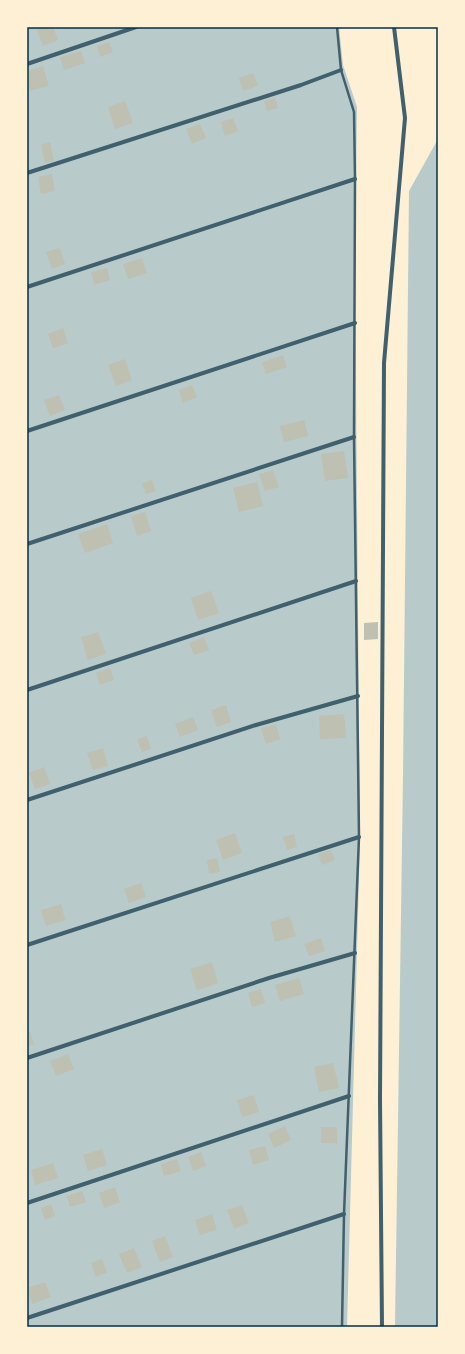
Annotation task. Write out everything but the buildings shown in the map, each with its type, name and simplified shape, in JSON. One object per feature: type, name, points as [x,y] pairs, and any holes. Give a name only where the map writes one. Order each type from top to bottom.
[{"type":"street","points":[[27,64],[136,27]]},
{"type":"street","points":[[382,1327],[380,1084],[384,363],[405,118],[394,27]]},
{"type":"street","points":[[27,173],[285,90],[341,70]]},
{"type":"street","points":[[27,287],[355,179]]},
{"type":"street","points":[[27,431],[355,322]]},
{"type":"street","points":[[27,544],[354,437]]},
{"type":"street","points":[[27,690],[356,581]]},
{"type":"street","points":[[27,800],[256,726],[358,696]]},
{"type":"street","points":[[27,945],[359,837]]},
{"type":"street","points":[[27,1058],[269,978],[355,953]]},
{"type":"street","points":[[27,1203],[349,1096]]},
{"type":"street","points":[[27,1318],[344,1214]]},
{"type":"lane","points":[[337,27],[341,70],[354,112],[354,437],[359,837],[344,1214],[342,1327]]},
{"type":"shaded area","points":[[27,27],[339,27],[343,65],[357,107],[355,275],[360,838],[347,1327],[27,1327]]},
{"type":"shaded area","points":[[438,139],[438,1327],[395,1327],[403,776],[409,191]]}]
